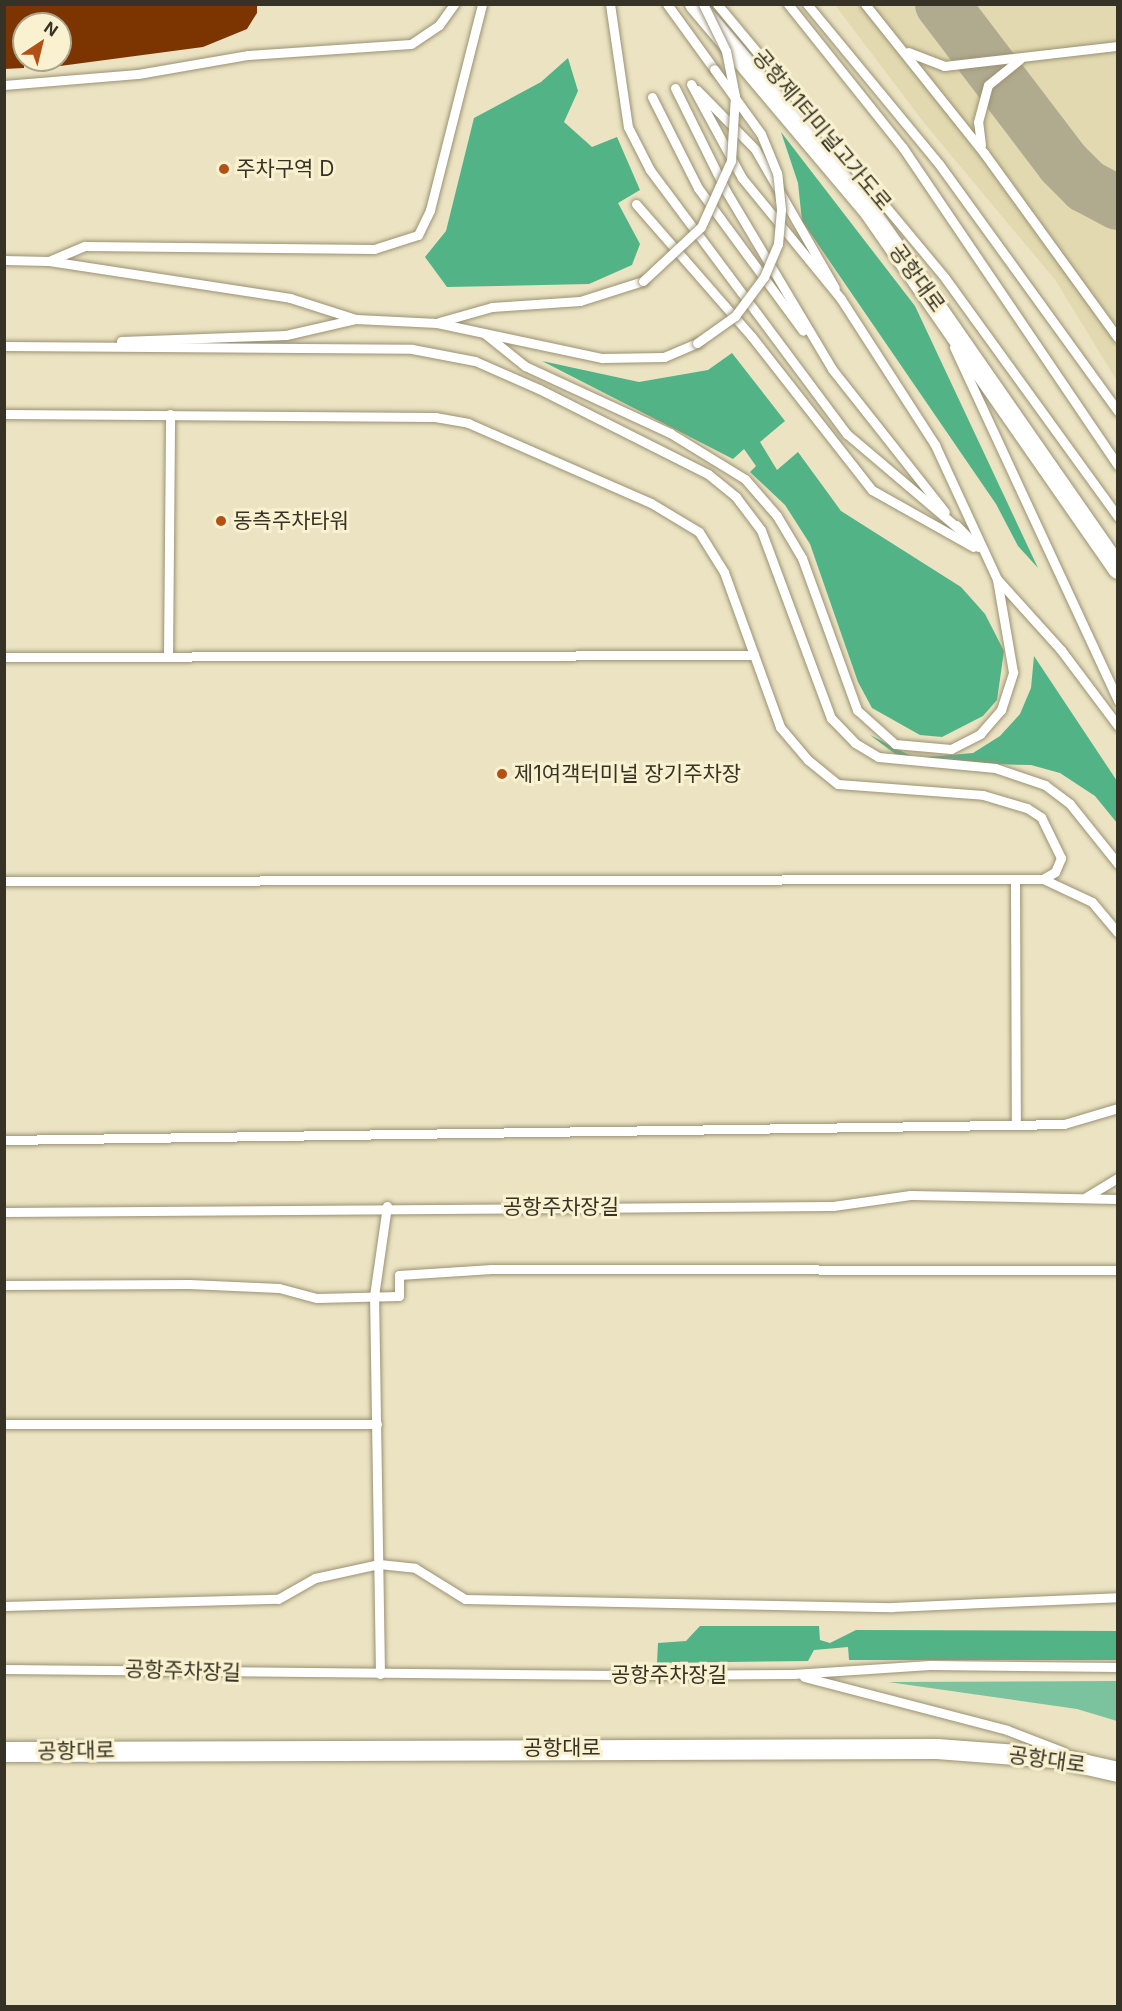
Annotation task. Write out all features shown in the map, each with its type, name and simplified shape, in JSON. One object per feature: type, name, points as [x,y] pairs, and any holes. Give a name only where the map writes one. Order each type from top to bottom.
[{"type":"street","name":"공항대로","points":[[695,4],[870,212],[1118,569]]},
{"type":"street","name":"공항대로","points":[[4,1752],[937,1749],[1056,1758],[1116,1772]]},
{"type":"lane","points":[[4,85],[138,74],[248,55],[411,44],[440,25],[454,4]]},
{"type":"lane","points":[[49,261],[85,246],[374,249],[418,235],[430,210],[482,4]]},
{"type":"lane","points":[[610,4],[628,127],[650,170],[847,434],[959,529],[983,553]]},
{"type":"lane","points":[[4,260],[49,261],[290,298],[356,319],[437,323],[602,358],[664,357],[697,343],[735,316],[764,277],[778,244],[782,209],[777,173],[761,134],[667,4]]},
{"type":"lane","points":[[437,323],[492,307],[580,301],[643,281],[701,227],[731,161],[735,96],[726,51],[702,4]]},
{"type":"lane","name":"공항제1터미널고가도로","points":[[717,4],[945,278],[1118,518]]},
{"type":"lane","points":[[788,4],[903,148],[1118,465]]},
{"type":"lane","points":[[807,4],[939,164],[1118,411]]},
{"type":"lane","points":[[866,4],[984,153],[1118,338]]},
{"type":"lane","points":[[899,45],[919,60],[944,66],[1118,46]]},
{"type":"lane","points":[[984,153],[978,122],[988,86],[1003,69],[1037,55]]},
{"type":"lane","points":[[841,299],[742,178],[691,84],[755,149],[841,299],[935,445],[997,579],[1061,650],[1118,726]]},
{"type":"lane","points":[[675,88],[726,191],[832,369]]},
{"type":"lane","points":[[652,97],[698,188],[832,369],[959,529]]},
{"type":"lane","points":[[636,204],[752,337],[872,490],[983,553]]},
{"type":"lane","points":[[932,299],[1118,701]]},
{"type":"lane","points":[[65,346],[203,334],[286,335],[356,319]]},
{"type":"lane","points":[[484,333],[525,366],[670,433],[745,479],[777,516],[802,558],[857,710],[895,744],[951,749],[980,734],[1001,710],[1013,672],[997,579]]},
{"type":"lane","points":[[4,346],[439,351],[539,389],[708,474],[736,497],[761,530],[820,696],[831,718],[855,743],[878,758],[995,768],[1045,785],[1070,804],[1118,864]]},
{"type":"lane","points":[[4,414],[435,417],[468,423],[651,502],[699,531],[724,572],[780,727],[831,778],[876,790],[1011,801],[1041,817],[1055,838],[1061,858],[1055,872],[1043,879]]},
{"type":"lane","points":[[168,657],[170,414]]},
{"type":"lane","points":[[4,657],[754,655]]},
{"type":"lane","points":[[1016,879],[1016,1125]]},
{"type":"lane","points":[[4,880],[1043,879],[1092,902],[1118,933]]},
{"type":"lane","points":[[4,1140],[1064,1124],[1118,1108]]},
{"type":"lane","points":[[1086,1197],[1118,1178]]},
{"type":"lane","name":"공항주차장길","points":[[4,1212],[387,1206],[833,1206],[910,1195],[1118,1199]]},
{"type":"lane","points":[[380,1674],[374,1296],[387,1206]]},
{"type":"lane","points":[[4,1285],[189,1284],[279,1288],[317,1298],[399,1296],[399,1275],[492,1269],[1118,1270]]},
{"type":"lane","points":[[4,1425],[377,1424]]},
{"type":"lane","points":[[4,1606],[278,1599],[315,1578],[379,1564],[415,1568],[465,1599],[892,1607],[1118,1597]]},
{"type":"lane","name":"공항주차장길","points":[[4,1670],[380,1674],[793,1674],[930,1665],[1118,1667]]},
{"type":"lane","points":[[793,1674],[1007,1730],[1116,1772]]},
{"type":"shaded area","points":[[835,5],[1117,5],[1117,381],[1056,281],[925,124]]},
{"type":"green space","points":[[568,58],[578,91],[564,122],[592,147],[617,137],[640,190],[618,203],[640,244],[632,265],[589,284],[447,287],[425,257],[446,231],[474,118],[541,82]]},
{"type":"green space","points":[[781,132],[915,306],[1038,568],[1018,546],[996,504],[802,221],[798,183]]},
{"type":"green space","points":[[732,353],[785,421],[760,442],[777,470],[798,452],[841,511],[961,587],[985,614],[1004,651],[997,700],[983,716],[942,737],[920,735],[872,708],[858,682],[810,544],[785,505],[750,472],[756,466],[744,449],[733,459],[542,361],[639,382],[708,370]]},
{"type":"green space","points":[[1034,656],[1117,781],[1117,823],[1095,796],[1060,773],[1031,765],[906,762],[870,735],[915,758],[973,753],[1000,736],[1020,714],[1031,688]]},
{"type":"green space","points":[[700,1626],[819,1626],[820,1640],[830,1643],[856,1630],[1117,1631],[1117,1660],[849,1660],[848,1647],[814,1650],[808,1661],[657,1663],[658,1643],[686,1641]]},
{"type":"green space","points":[[1117,1681],[1117,1721],[1077,1709],[888,1682]]},
{"type":"building","points":[[4,4],[257,4],[257,13],[247,29],[203,47],[72,64],[72,12],[12,12],[12,69],[4,69]]},
{"type":"taxiway","points":[[942,4],[1063,163],[1086,186],[1118,203]]},
{"type":"place","name":"주차구역 D","points":[[224,169]]},
{"type":"place","name":"동측주차타워","points":[[221,521]]},
{"type":"place","name":"제1여객터미널 장기주차장","points":[[502,774]]}]
